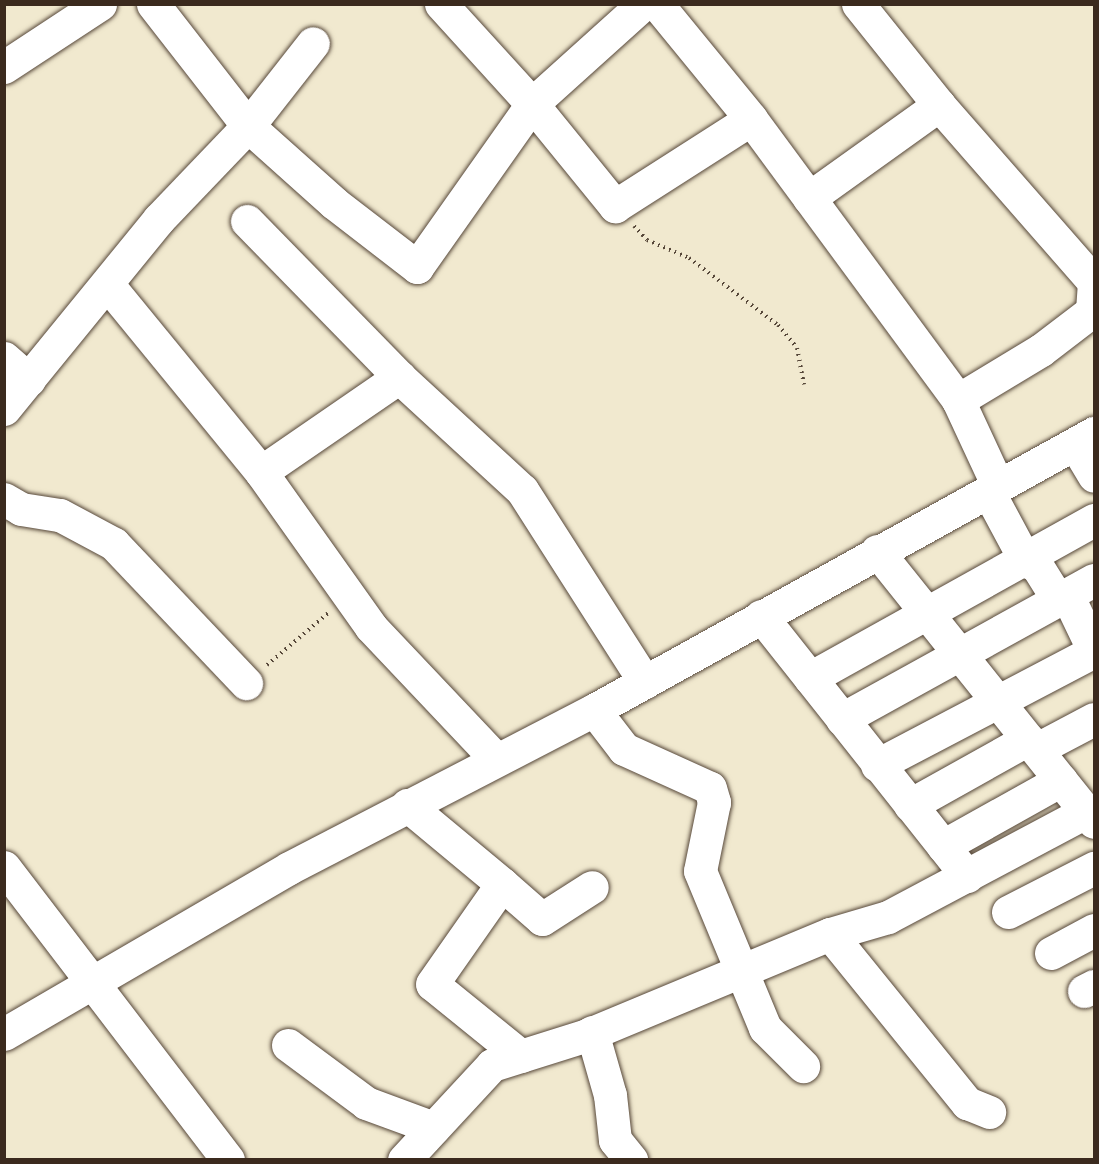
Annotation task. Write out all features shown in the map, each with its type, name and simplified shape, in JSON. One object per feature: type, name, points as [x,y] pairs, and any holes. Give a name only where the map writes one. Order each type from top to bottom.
[{"type":"street","points":[[4,67],[100,4]]},
{"type":"street","points":[[153,4],[248,126],[334,203],[417,267],[532,104],[643,4]]},
{"type":"street","points":[[441,4],[532,104],[615,206],[751,119]]},
{"type":"street","points":[[657,4],[751,119],[958,400],[993,489],[1025,560],[1038,566],[1058,600],[1071,603],[1095,651],[877,765]]},
{"type":"street","points":[[858,4],[939,105],[1094,282],[1092,311],[1041,350],[958,400]]},
{"type":"street","points":[[4,410],[108,285],[159,219],[248,126],[313,43]]},
{"type":"street","points":[[809,198],[939,105]]},
{"type":"street","points":[[247,221],[399,377],[522,490],[645,682]]},
{"type":"street","points":[[108,285],[261,472],[371,627],[495,758]]},
{"type":"street","points":[[4,358],[29,380]]},
{"type":"street","points":[[261,472],[399,377]]},
{"type":"street","points":[[4,1034],[89,982],[407,805],[495,758],[594,710],[877,551],[1085,439],[1095,476]]},
{"type":"street","points":[[4,499],[21,509],[60,515],[114,544],[246,683]]},
{"type":"street","points":[[810,678],[1095,520]]},
{"type":"street","points":[[877,551],[998,702],[1082,798]]},
{"type":"street","points":[[842,719],[1095,580]]},
{"type":"street","points":[[761,616],[877,765],[968,876]]},
{"type":"street","points":[[594,710],[624,749],[710,788],[714,802],[700,871],[765,1029],[803,1066]]},
{"type":"street","points":[[910,805],[1033,744],[1095,719]]},
{"type":"street","points":[[943,846],[1082,798]]},
{"type":"street","points":[[404,1160],[492,1065],[592,1032],[739,969],[830,934],[888,917],[968,876],[1082,798]]},
{"type":"street","points":[[407,805],[542,919],[592,887]]},
{"type":"street","points":[[4,867],[89,982],[228,1160]]},
{"type":"street","points":[[1008,912],[1095,868]]},
{"type":"street","points":[[502,884],[432,984],[520,1056]]},
{"type":"street","points":[[1051,953],[1095,930]]},
{"type":"street","points":[[830,934],[968,1103],[989,1112]]},
{"type":"street","points":[[592,1032],[610,1095],[615,1140],[631,1160]]},
{"type":"street","points":[[288,1045],[366,1103],[434,1128]]},
{"type":"path","points":[[615,206],[647,240],[689,258],[778,326],[797,348],[804,384]]},
{"type":"path","points":[[246,683],[348,596]]}]
